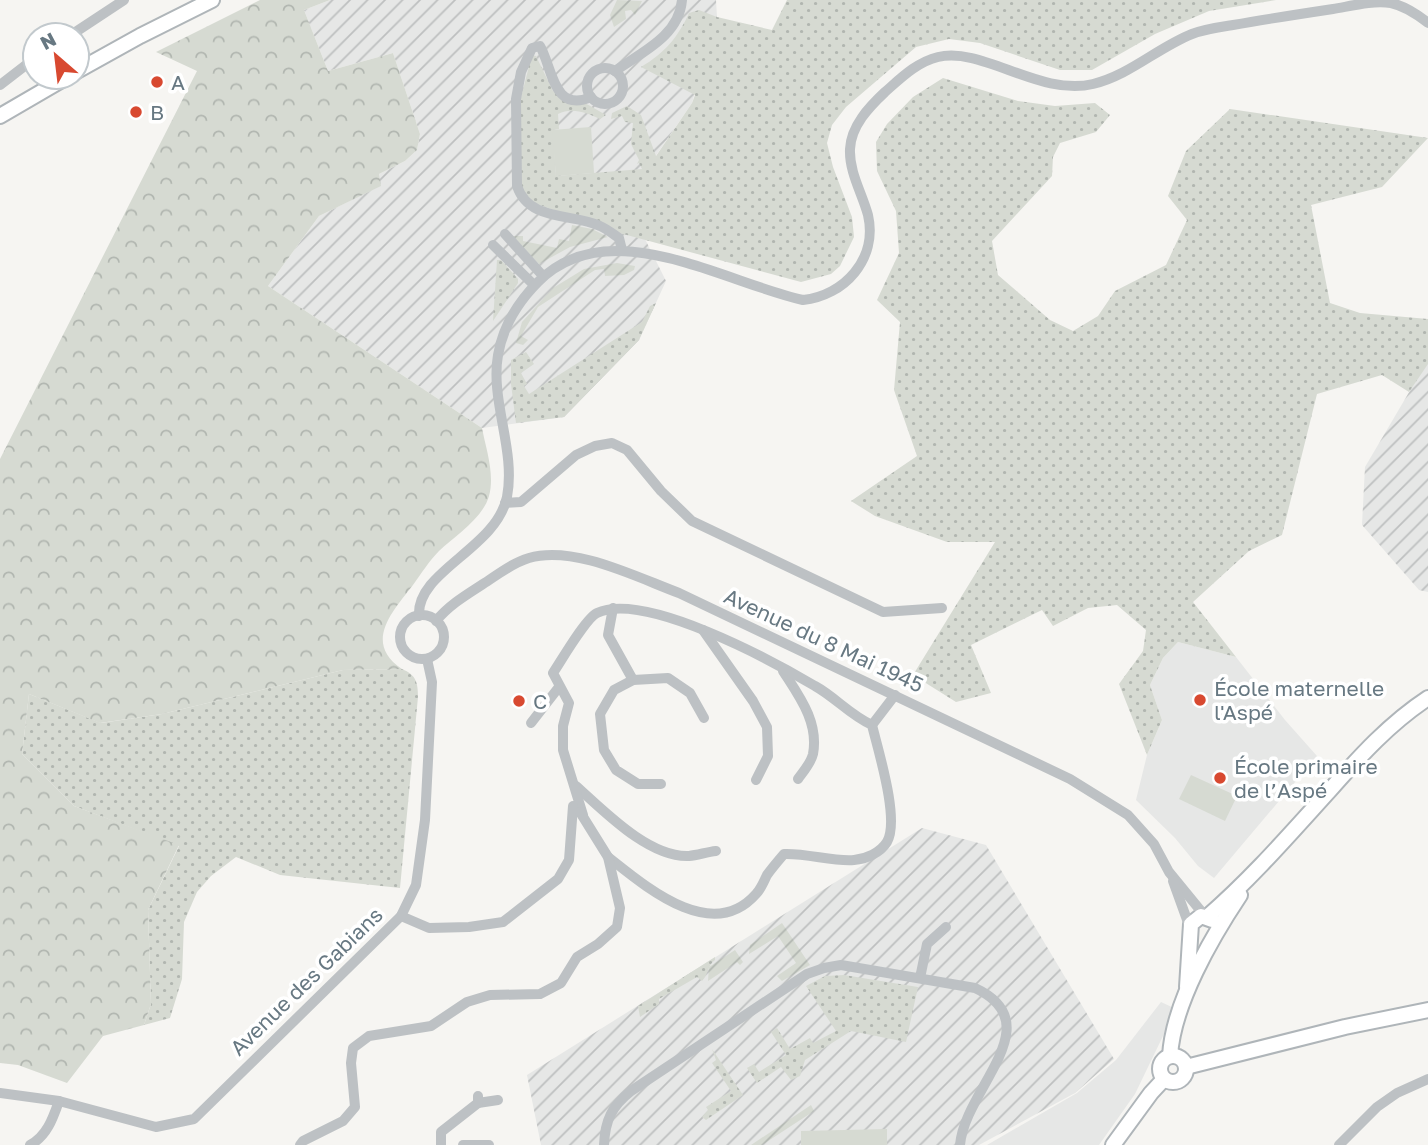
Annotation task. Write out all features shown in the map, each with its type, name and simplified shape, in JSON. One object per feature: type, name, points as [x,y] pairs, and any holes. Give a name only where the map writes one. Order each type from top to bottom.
[{"type":"street","points":[[91,22],[124,0]]},
{"type":"street","points":[[91,63],[212,0]]},
{"type":"street","points":[[615,71],[668,33],[676,22],[682,0]]},
{"type":"street","points":[[419,616],[418,604],[424,593],[434,580],[493,528],[505,503],[508,468],[497,378],[498,356],[514,311],[524,295],[543,276],[572,259],[607,250],[621,250],[657,255],[803,300],[818,299],[843,286],[853,276],[868,247],[869,218],[850,161],[854,132],[869,109],[884,93],[904,76],[940,56],[966,58],[1054,85],[1079,86],[1118,75],[1194,33],[1258,20],[1370,3],[1389,3],[1409,9],[1428,23]]},
{"type":"street","points":[[590,97],[583,100],[570,98],[559,92],[540,46],[532,48],[521,72],[516,99],[517,186],[519,193],[531,206],[546,213],[599,225],[619,238],[621,250]]},
{"type":"street","points":[[604,68],[615,71],[622,79],[623,89],[618,99],[609,104],[599,103],[590,97],[587,88],[589,78],[595,71],[604,68]]},
{"type":"street","points":[[0,85],[21,69]]},
{"type":"street","points":[[0,116],[43,91]]},
{"type":"street","points":[[505,234],[543,276]]},
{"type":"street","points":[[493,245],[534,285]]},
{"type":"street","points":[[505,503],[521,502],[576,455],[595,446],[612,443],[627,450],[661,491],[692,521],[883,612],[942,608]]},
{"type":"street","name":"Avenue du 8 Mai 1945","points":[[436,621],[453,604],[508,568],[529,558],[551,555],[568,555],[612,568],[679,593],[1076,781],[1128,815],[1145,834],[1169,872],[1206,916]]},
{"type":"street","points":[[613,608],[608,635],[633,680]]},
{"type":"street","points":[[300,1145],[344,1121],[355,1107],[351,1063],[353,1048],[369,1036],[431,1026],[467,1002],[490,995],[541,994],[561,983],[576,957],[598,944],[617,927],[620,908],[608,857],[583,815],[563,750],[563,726],[569,704],[553,673],[594,614],[613,608],[650,613],[701,628],[817,687],[856,718],[872,725]]},
{"type":"street","points":[[419,616],[436,621],[443,632],[442,646],[438,652],[419,660],[407,654],[400,641],[402,627],[412,617],[419,616]]},
{"type":"street","points":[[701,628],[753,701],[767,727],[768,756],[756,780]]},
{"type":"street","name":"Avenue des Gabians","points":[[0,1093],[59,1101],[156,1127],[194,1119],[401,916],[416,886],[425,820],[432,682],[426,659]]},
{"type":"street","points":[[781,668],[806,707],[813,733],[812,757],[798,779]]},
{"type":"street","points":[[661,785],[638,784],[616,770],[604,750],[600,714],[614,690],[633,680],[668,678],[690,693],[704,718]]},
{"type":"street","points":[[531,723],[559,687]]},
{"type":"street","points":[[872,725],[895,695]]},
{"type":"street","points":[[1186,995],[1190,930],[1197,918],[1206,916],[1255,874],[1373,744],[1396,722],[1428,698]]},
{"type":"street","points":[[608,857],[671,902],[699,913],[720,915],[740,907],[757,894],[769,872],[784,854],[804,853],[853,860],[873,856],[887,842],[891,819],[887,787],[872,725]]},
{"type":"street","points":[[576,786],[634,835],[668,853],[688,856],[716,851]]},
{"type":"street","points":[[401,916],[429,928],[470,927],[503,922],[558,879],[569,860],[573,806],[583,815]]},
{"type":"street","name":"Avenue du 8 Mai 1945","points":[[1169,872],[1190,930]]},
{"type":"street","points":[[1170,1056],[1174,1029],[1186,995],[1214,935],[1255,874]]},
{"type":"street","points":[[1206,916],[1214,921],[1214,935]]},
{"type":"street","points":[[920,978],[927,944],[946,927]]},
{"type":"street","points":[[1190,930],[1198,942],[1214,935]]},
{"type":"street","points":[[604,1145],[606,1122],[616,1103],[807,974],[841,965],[975,988],[999,1003],[1009,1027],[1007,1039],[970,1109],[960,1145]]},
{"type":"street","points":[[1186,1067],[1345,1027],[1428,1010]]},
{"type":"street","points":[[1170,1056],[1179,1056],[1186,1067],[1184,1076],[1177,1081],[1164,1079],[1160,1070],[1162,1061],[1170,1056]]},
{"type":"street","points":[[1113,1145],[1164,1079]]},
{"type":"street","points":[[1339,1145],[1377,1107],[1397,1093],[1428,1079]]},
{"type":"street","points":[[441,1145],[441,1132],[478,1100],[498,1100]]},
{"type":"street","points":[[30,1145],[46,1132],[59,1101]]},
{"type":"street","points":[[463,1145],[489,1145]]},
{"type":"shaded area","points":[[330,0],[716,0],[717,17],[692,103],[655,157],[644,230],[645,239],[666,281],[639,340],[564,417],[482,428],[268,286],[319,216],[380,186],[379,174],[405,161],[417,150],[420,134],[393,53],[328,71],[304,10]]},
{"type":"shaded area","points":[[1428,360],[1428,592],[1419,590],[1362,525],[1365,467]]},
{"type":"shaded area","name":"École primaire de l’Aspé","points":[[1178,642],[1236,657],[1317,756],[1214,878],[1198,866],[1175,838],[1136,800],[1147,755],[1162,720],[1150,685],[1163,658]]},
{"type":"shaded area","points":[[922,828],[986,845],[1114,1059],[1075,1093],[979,1145],[541,1145],[527,1075]]},
{"type":"shaded area","points":[[1161,1002],[1176,1009],[1135,1094],[1099,1145],[987,1145],[1077,1093],[1116,1060]]},
{"type":"green space","points":[[260,0],[330,0],[304,10],[328,71],[393,53],[420,134],[417,150],[405,161],[379,174],[381,186],[319,216],[268,286],[482,428],[491,488],[481,512],[435,555],[397,606],[385,627],[384,649],[390,659],[402,669],[343,670],[162,714],[100,723],[29,694],[22,754],[74,806],[179,845],[148,910],[151,1004],[144,1025],[103,1036],[67,1083],[18,1065],[0,1063],[0,459],[197,71],[156,52]]},
{"type":"green space","points":[[617,0],[642,1],[635,15],[631,10],[625,11],[626,19],[614,27],[610,15]]},
{"type":"green space","points":[[787,0],[1276,0],[1209,11],[1155,34],[1092,70],[1060,70],[980,43],[949,39],[916,47],[846,107],[832,125],[827,143],[852,217],[854,237],[840,266],[831,274],[801,282],[612,231],[529,201],[520,189],[520,101],[532,55],[536,56],[553,91],[585,103],[606,115],[600,119],[574,111],[558,114],[559,129],[553,130],[556,176],[642,169],[639,163],[637,164],[639,160],[631,144],[633,123],[625,122],[622,116],[611,119],[612,113],[627,106],[641,115],[656,156],[695,95],[641,67],[670,44],[689,13],[699,10],[772,30]]},
{"type":"green space","points":[[943,78],[1018,101],[1055,106],[1095,103],[1110,115],[1096,132],[1060,143],[1053,157],[1052,176],[992,241],[998,275],[1050,320],[1073,331],[1098,316],[1115,291],[1166,265],[1187,220],[1168,196],[1186,151],[1230,109],[1428,138],[1382,187],[1311,205],[1330,303],[1360,313],[1428,319],[1428,364],[1409,392],[1382,375],[1317,394],[1282,535],[1249,551],[1193,602],[1236,657],[1178,642],[1163,658],[1150,685],[1162,720],[1147,755],[1119,684],[1143,651],[1146,630],[1117,605],[1088,608],[1053,626],[1042,610],[971,645],[991,693],[956,702],[913,675],[995,542],[947,542],[875,516],[851,501],[917,456],[894,390],[900,322],[877,300],[899,253],[896,211],[877,171],[876,142],[887,124],[913,97]]},
{"type":"green space","points":[[591,127],[594,173],[556,176],[552,130]]},
{"type":"green space","points":[[572,225],[592,229],[608,237],[570,247],[539,264],[512,236],[523,236],[523,241],[557,248],[559,239],[569,241]]},
{"type":"green space","points":[[497,260],[501,260],[518,279],[518,283],[493,321]]},
{"type":"green space","points":[[617,263],[635,266],[634,270],[624,275],[605,276],[604,269],[595,270],[538,307],[521,336],[528,340],[523,345],[516,343],[522,322],[553,288],[584,269]]},
{"type":"green space","points":[[656,303],[639,340],[564,417],[516,423],[511,360],[526,352],[534,364],[521,373],[529,394],[642,322],[650,306]]},
{"type":"green space","points":[[402,669],[415,680],[418,697],[400,888],[280,875],[236,857],[211,876],[197,892],[184,922],[182,979],[170,1018],[144,1025],[151,1004],[148,910],[179,846],[74,806],[22,754],[29,694],[101,723],[162,714],[343,670]]},
{"type":"green space","points":[[1191,775],[1237,796],[1225,821],[1179,799]]},
{"type":"green space","points":[[782,923],[810,965],[782,981],[777,976],[796,963],[778,936],[749,954],[750,945]]},
{"type":"green space","points":[[735,950],[743,962],[740,965],[737,962],[708,981],[709,967]]},
{"type":"green space","points":[[715,957],[702,981],[697,977],[659,999],[659,1004],[640,1017],[638,1006]]},
{"type":"green space","points":[[844,975],[918,987],[906,1042],[851,1031],[805,1060],[800,1076],[791,1080],[781,1067],[757,1083],[747,1068],[754,1064],[759,1072],[786,1055],[771,1032],[777,1028],[790,1049],[810,1038],[813,1043],[836,1031],[806,986],[825,976]]},
{"type":"green space","points":[[712,1049],[743,1095],[706,1120],[702,1117],[708,1110],[706,1107],[731,1091],[712,1063],[716,1060]]},
{"type":"green space","points":[[811,1105],[814,1111],[762,1145],[751,1145]]},
{"type":"green space","points":[[887,1129],[887,1145],[801,1145],[801,1131]]},
{"type":"place","name":"A","points":[[157,82]]},
{"type":"place","name":"B","points":[[136,112]]},
{"type":"place","name":"École maternelle l'Aspé","points":[[1200,700]]},
{"type":"place","name":"C","points":[[519,701]]},
{"type":"place","name":"École primaire de l’Aspé","points":[[1220,778]]}]
